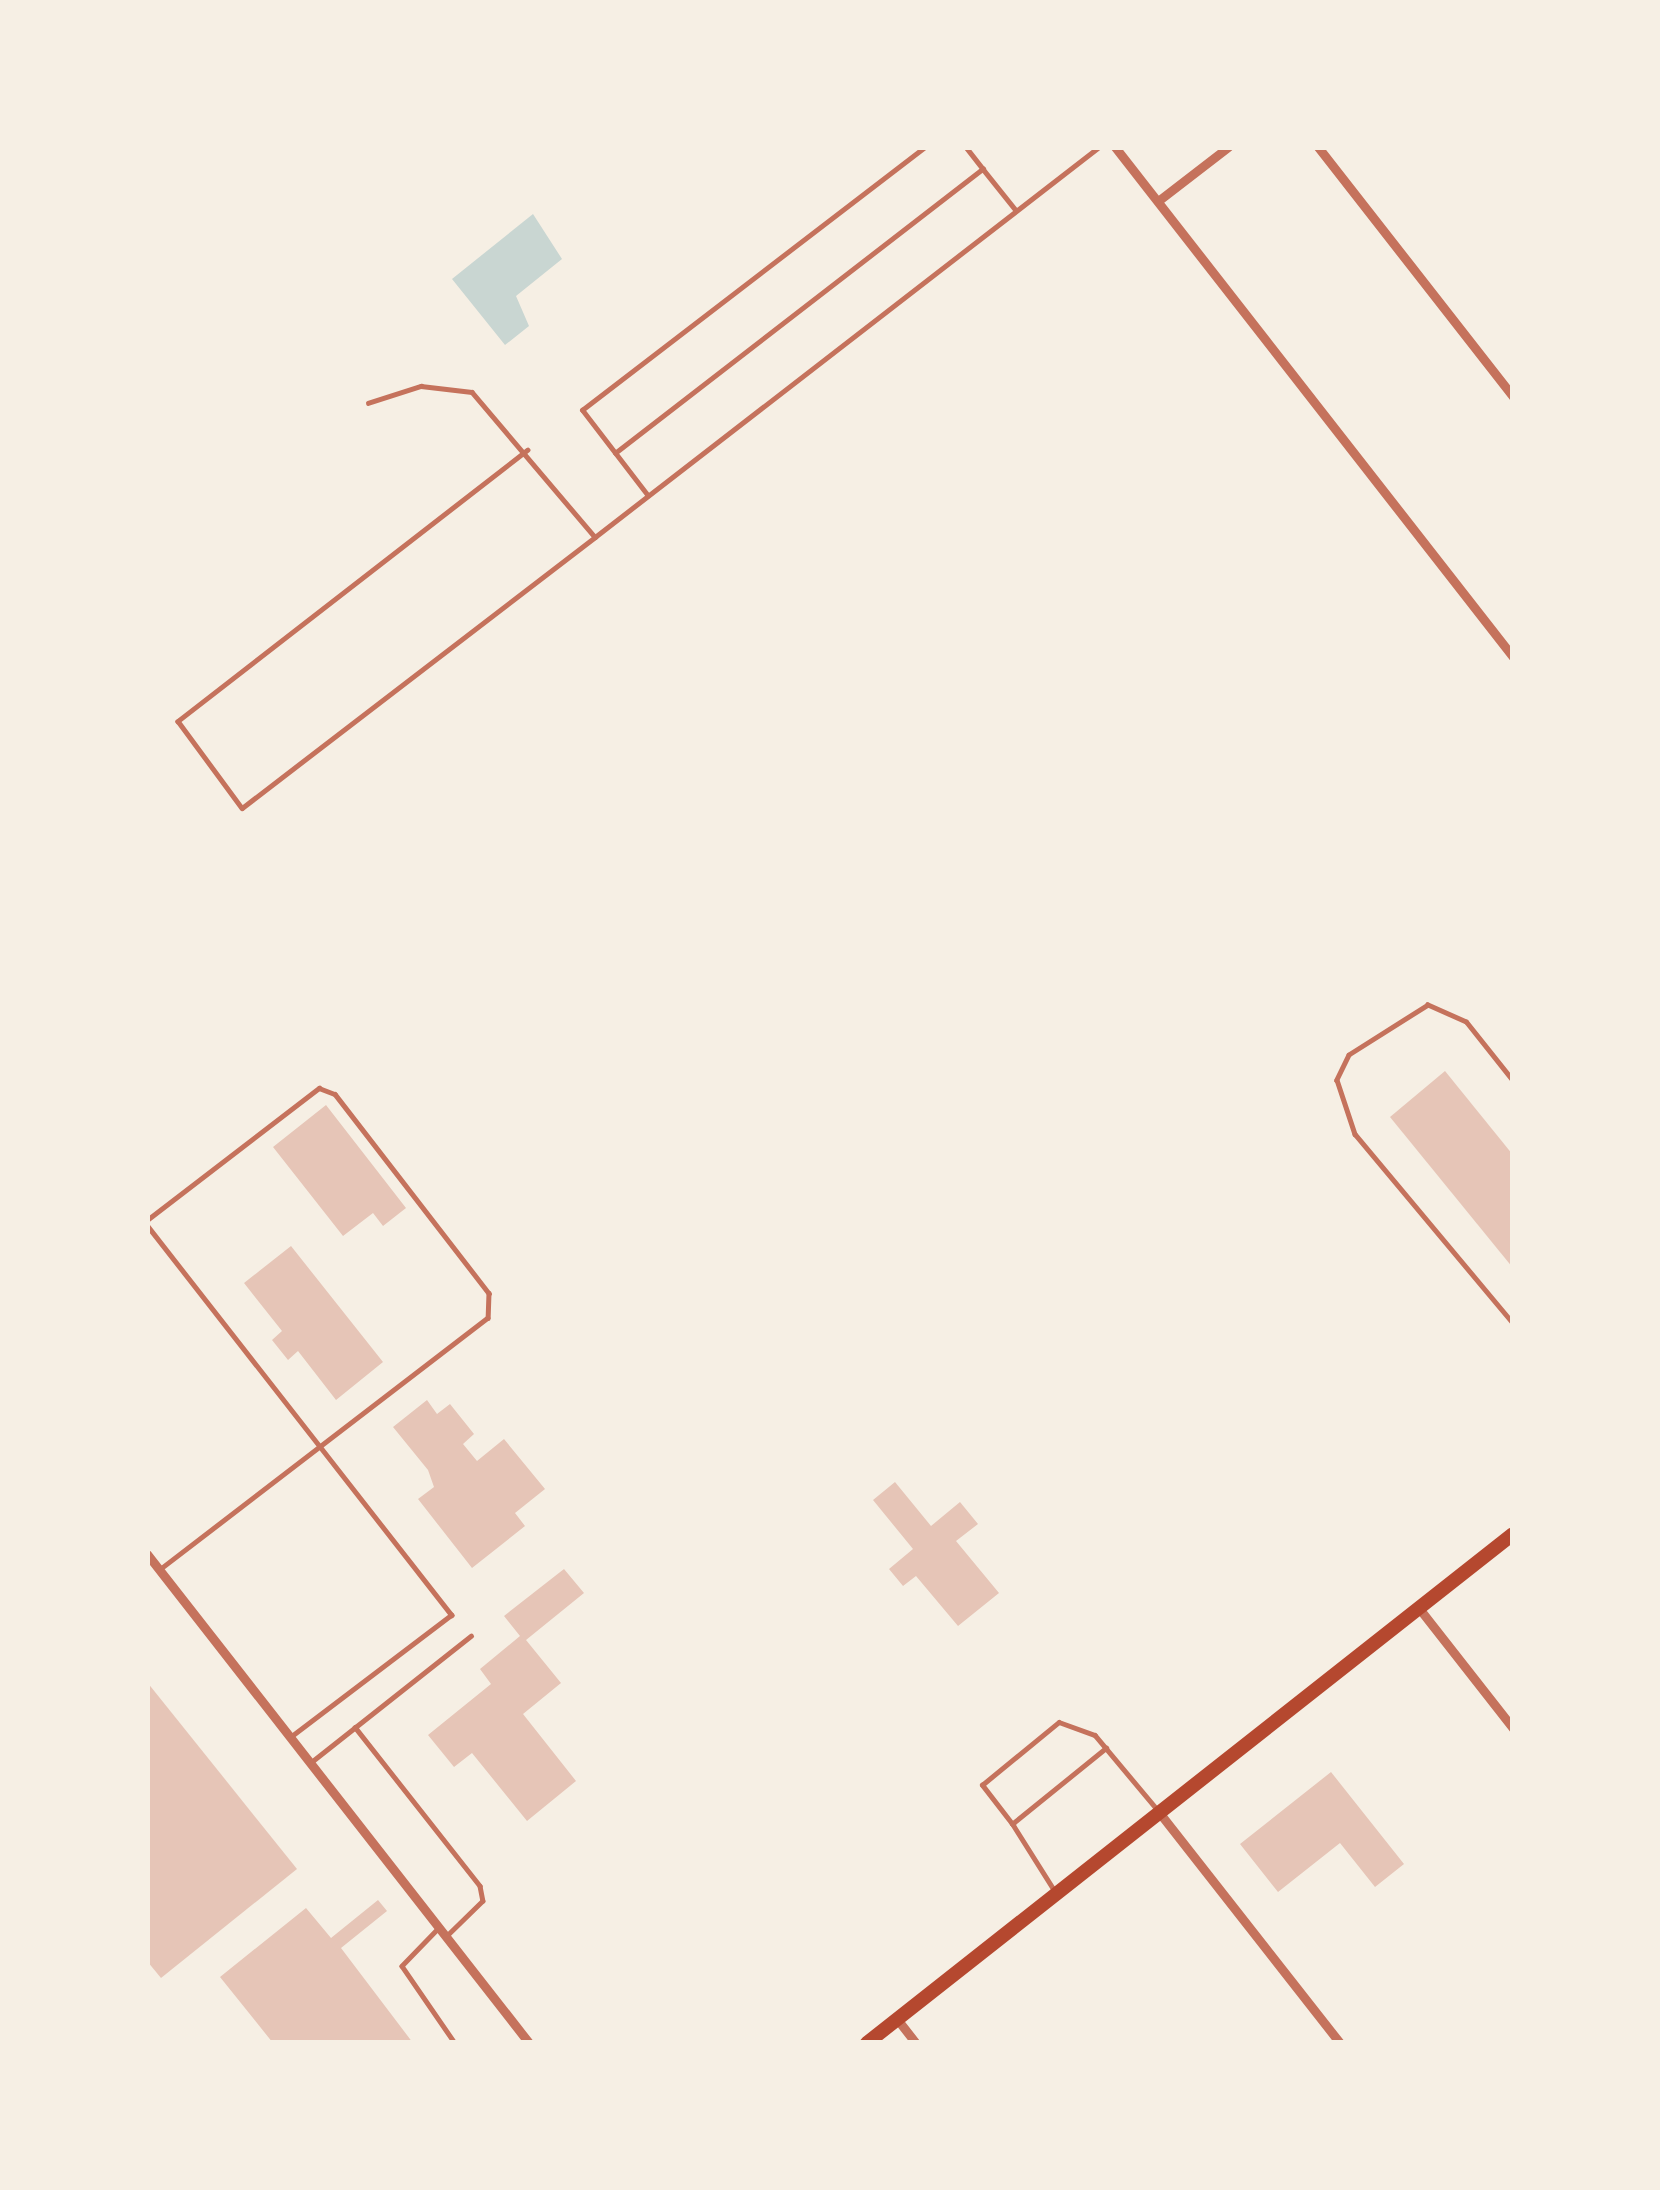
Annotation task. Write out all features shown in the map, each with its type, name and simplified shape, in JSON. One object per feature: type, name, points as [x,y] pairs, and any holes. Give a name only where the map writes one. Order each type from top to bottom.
[{"type":"main road","points":[[867,2043],[1053,1889],[1513,1534]]},
{"type":"street","points":[[1115,147],[1513,656]]},
{"type":"street","points":[[1158,201],[1228,147]]},
{"type":"street","points":[[1318,147],[1513,397]]},
{"type":"street","points":[[147,1554],[529,2043]]},
{"type":"street","points":[[1418,1607],[1513,1728]]},
{"type":"street","points":[[1156,1808],[1340,2043]]},
{"type":"street","points":[[896,2018],[916,2043]]},
{"type":"lane","points":[[648,496],[583,410],[925,147]]},
{"type":"lane","points":[[966,147],[1016,210]]},
{"type":"lane","points":[[528,450],[178,721],[242,808],[1099,147]]},
{"type":"lane","points":[[615,453],[983,169]]},
{"type":"lane","points":[[368,403],[455,386],[486,401],[595,537]]},
{"type":"lane","points":[[1513,1081],[1466,1022],[1428,1005],[1349,1054],[1337,1080],[1355,1134],[1513,1323]]},
{"type":"lane","points":[[159,1570],[320,1446],[488,1318],[475,1275],[335,1094],[319,1088],[147,1222],[320,1446],[452,1615],[290,1738]]},
{"type":"lane","points":[[310,1763],[470,1636]]},
{"type":"lane","points":[[1053,1889],[982,1785],[1059,1722],[1106,1748],[1156,1808]]},
{"type":"lane","points":[[356,1727],[481,1886],[483,1901],[402,1966],[454,2043]]},
{"type":"lane","points":[[1012,1824],[1106,1748]]},
{"type":"shaded area","points":[[533,214],[562,259],[516,296],[529,326],[505,345],[452,279]]},
{"type":"building","points":[[1445,1071],[1513,1155],[1513,1268],[1390,1117]]},
{"type":"building","points":[[326,1105],[406,1208],[383,1226],[373,1213],[343,1236],[273,1147]]},
{"type":"building","points":[[291,1246],[383,1362],[336,1400],[298,1351],[288,1360],[272,1340],[282,1331],[244,1283]]},
{"type":"building","points":[[427,1400],[437,1414],[450,1404],[474,1434],[463,1444],[477,1461],[504,1439],[545,1489],[515,1513],[525,1526],[472,1568],[418,1499],[434,1487],[428,1470],[393,1427]]},
{"type":"building","points":[[895,1482],[931,1526],[960,1502],[978,1524],[956,1541],[999,1593],[958,1626],[916,1576],[903,1586],[889,1569],[913,1549],[873,1500]]},
{"type":"building","points":[[564,1569],[584,1593],[526,1640],[561,1683],[523,1714],[576,1781],[527,1821],[472,1753],[454,1767],[428,1735],[491,1684],[480,1669],[520,1636],[504,1616]]},
{"type":"building","points":[[147,1682],[297,1869],[161,1978],[147,1961]]},
{"type":"building","points":[[1331,1772],[1404,1864],[1375,1887],[1340,1843],[1278,1892],[1240,1844]]},
{"type":"building","points":[[378,1900],[387,1911],[341,1948],[413,2043],[273,2043],[220,1977],[306,1908],[331,1938]]}]
